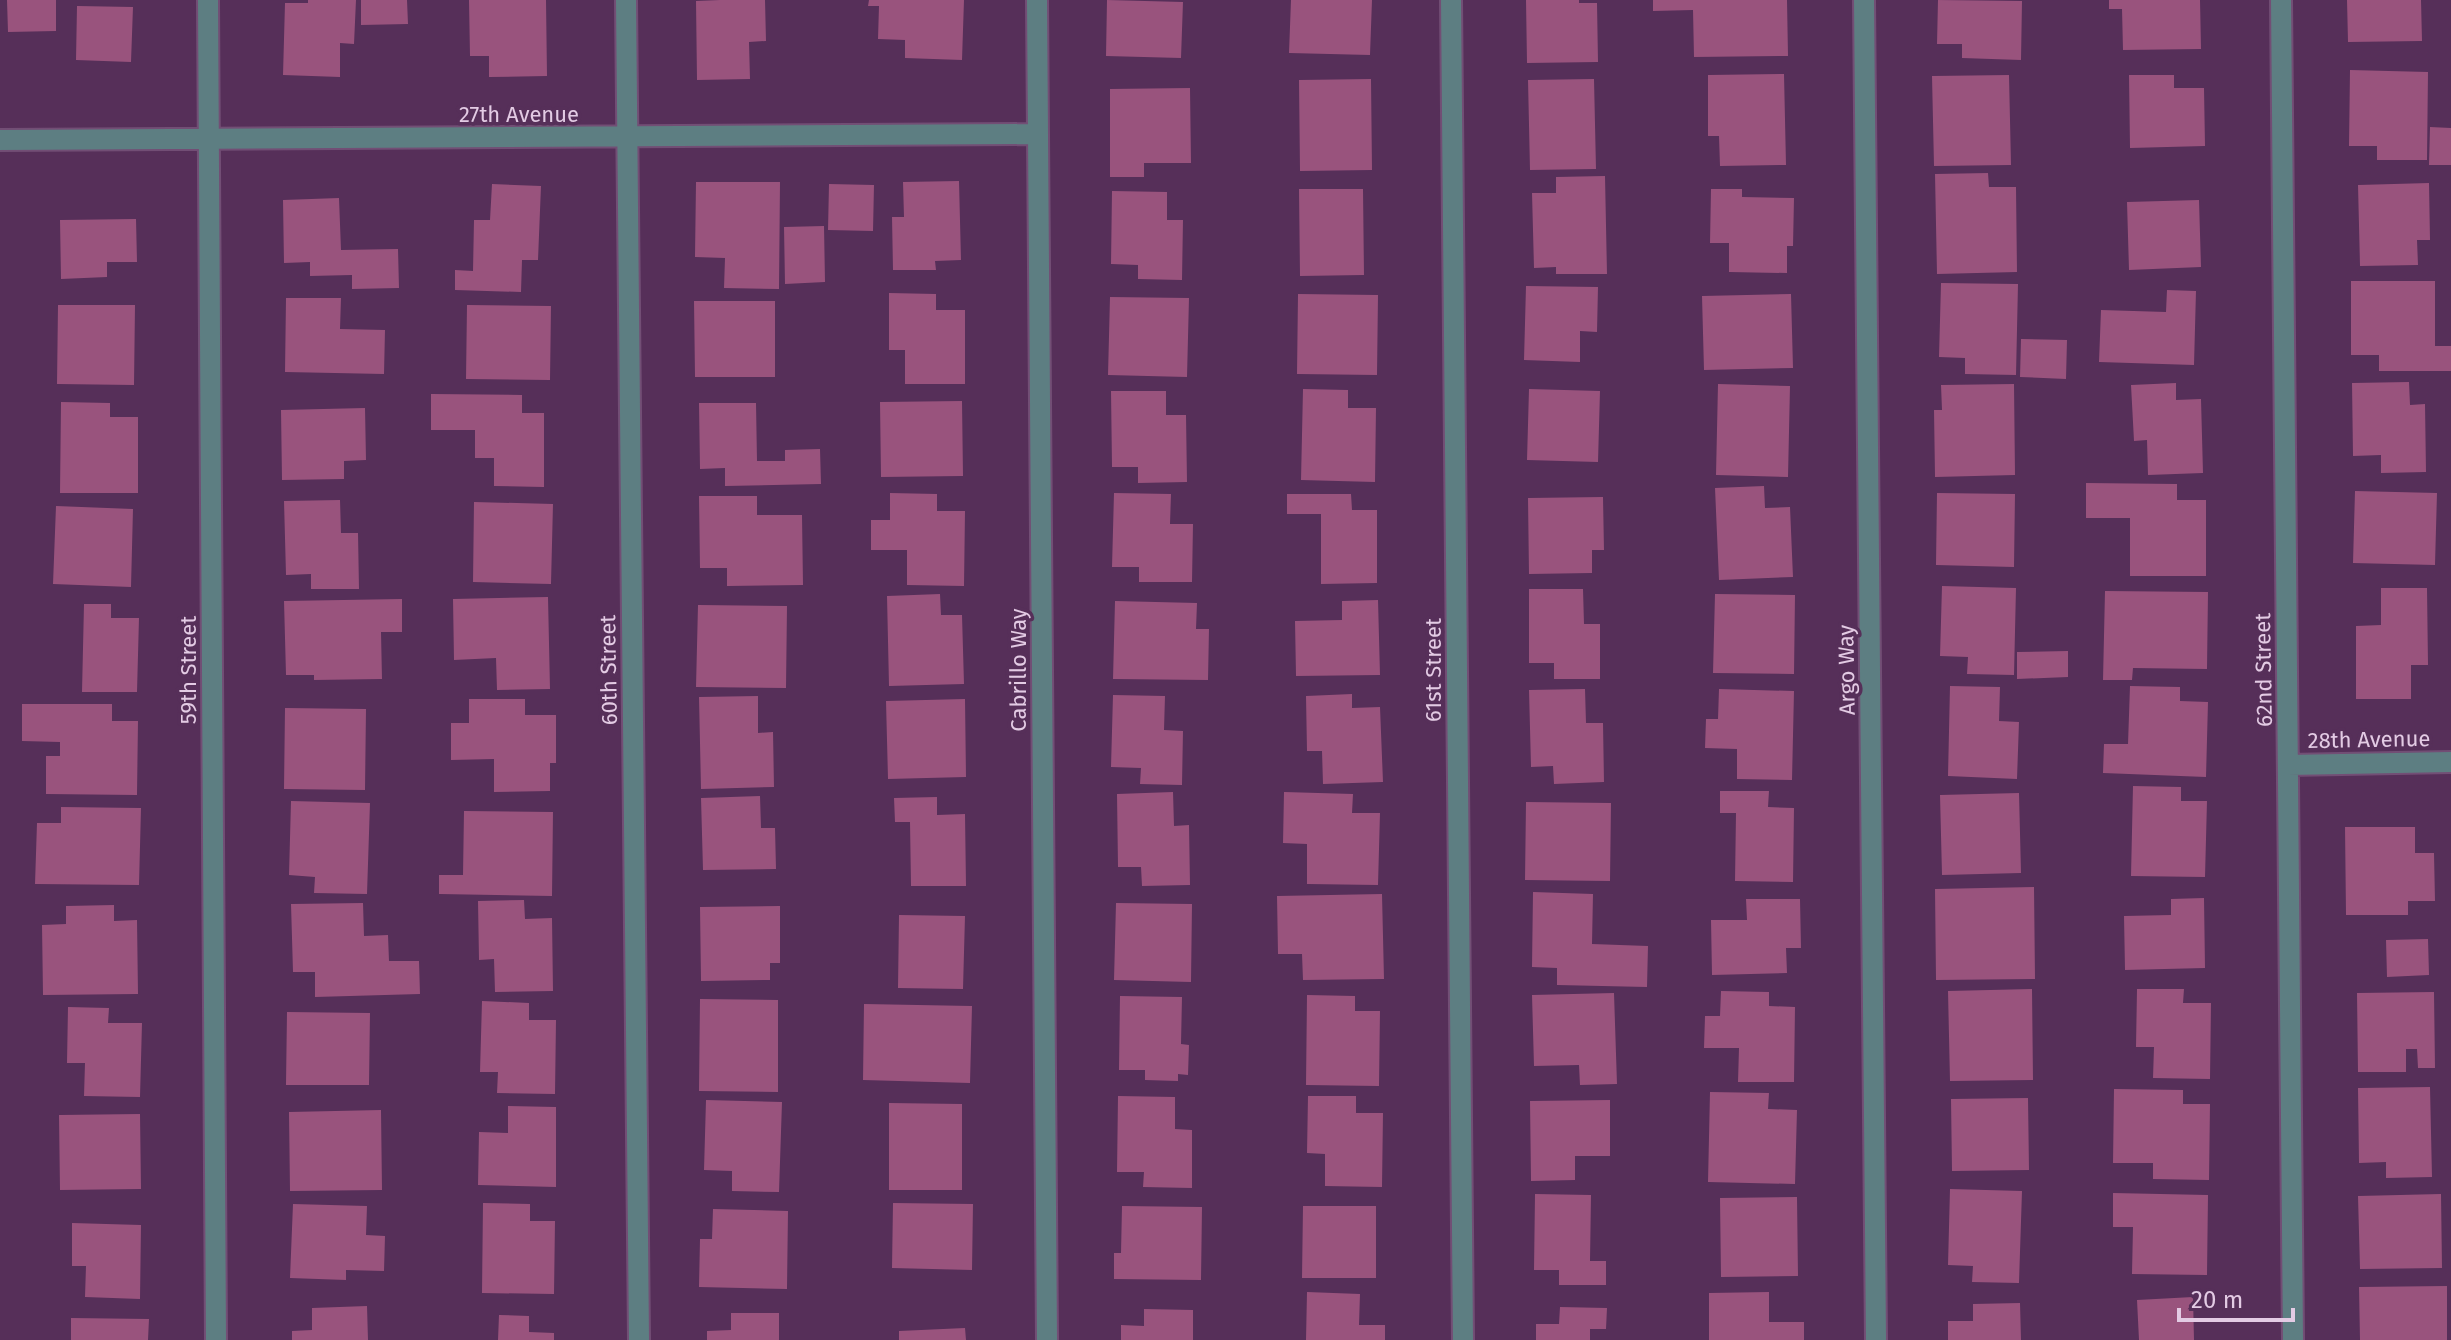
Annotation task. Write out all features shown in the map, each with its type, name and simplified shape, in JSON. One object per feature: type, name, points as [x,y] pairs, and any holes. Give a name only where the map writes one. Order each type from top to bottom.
[{"type":"street","name":"59th Street","points":[[208,0],[216,1340]]},
{"type":"street","name":"60th Street","points":[[626,0],[639,1340]]},
{"type":"street","name":"Cabrillo Way","points":[[1037,0],[1047,1340]]},
{"type":"street","name":"61st Street","points":[[1451,0],[1463,1340]]},
{"type":"street","name":"Argo Way","points":[[1864,0],[1876,1340]]},
{"type":"street","name":"62nd Street","points":[[2281,0],[2293,1340]]},
{"type":"street","name":"27th Avenue","points":[[0,140],[1038,134]]},
{"type":"street","name":"28th Avenue","points":[[2288,765],[2451,762]]},
{"type":"building","points":[[7,0],[56,0],[56,31],[8,32]]},
{"type":"building","points":[[308,0],[356,0],[354,44],[340,43],[340,77],[283,75],[285,3],[308,3]]},
{"type":"building","points":[[361,0],[407,0],[408,24],[361,25]]},
{"type":"building","points":[[469,0],[546,0],[547,76],[489,77],[489,56],[470,56]]},
{"type":"building","points":[[765,0],[766,41],[749,42],[750,79],[697,80],[696,1]]},
{"type":"building","points":[[869,0],[964,0],[962,60],[905,58],[905,40],[878,39],[879,6],[868,6]]},
{"type":"building","points":[[1107,0],[1183,2],[1181,58],[1106,56]]},
{"type":"building","points":[[1291,0],[1372,0],[1370,55],[1289,53]]},
{"type":"building","points":[[1526,0],[1597,3],[1598,62],[1527,63]]},
{"type":"building","points":[[1653,0],[1787,0],[1788,56],[1694,57],[1693,10],[1653,11]]},
{"type":"building","points":[[1938,0],[2022,1],[2021,60],[1962,58],[1962,44],[1937,44]]},
{"type":"building","points":[[2109,0],[2200,0],[2201,49],[2123,50],[2122,9],[2109,9]]},
{"type":"building","points":[[2347,0],[2421,0],[2422,41],[2348,42]]},
{"type":"building","points":[[77,6],[133,7],[131,62],[76,60]]},
{"type":"building","points":[[2350,70],[2428,72],[2427,160],[2377,160],[2377,146],[2349,146]]},
{"type":"building","points":[[1784,74],[1786,165],[1720,166],[1719,136],[1708,136],[1708,75]]},
{"type":"building","points":[[2009,75],[2011,165],[1934,166],[1932,76]]},
{"type":"building","points":[[2129,75],[2174,75],[2174,88],[2204,88],[2205,146],[2130,148]]},
{"type":"building","points":[[1371,79],[1372,170],[1300,171],[1299,80]]},
{"type":"building","points":[[1594,79],[1596,169],[1530,170],[1528,80]]},
{"type":"building","points":[[1190,88],[1191,163],[1144,163],[1144,177],[1110,177],[1110,89]]},
{"type":"building","points":[[2430,127],[2451,128],[2451,165],[2429,165]]},
{"type":"building","points":[[1988,173],[1989,187],[2016,187],[2017,272],[1937,274],[1935,174]]},
{"type":"building","points":[[1605,176],[1607,274],[1556,274],[1556,267],[1534,268],[1532,193],[1556,193],[1556,177]]},
{"type":"building","points":[[959,181],[961,260],[935,261],[936,270],[893,270],[892,217],[904,217],[903,182]]},
{"type":"building","points":[[696,182],[780,182],[779,289],[724,288],[725,258],[695,257]]},
{"type":"building","points":[[2429,183],[2430,240],[2417,240],[2418,265],[2360,266],[2358,185]]},
{"type":"building","points":[[492,184],[541,186],[538,260],[522,260],[521,292],[455,290],[455,270],[473,271],[474,220],[490,220]]},
{"type":"building","points":[[829,184],[874,185],[873,231],[828,230]]},
{"type":"building","points":[[1299,189],[1363,189],[1364,275],[1300,276]]},
{"type":"building","points":[[1711,189],[1742,189],[1742,197],[1794,198],[1793,246],[1787,246],[1787,273],[1729,272],[1729,243],[1710,243]]},
{"type":"building","points":[[1112,191],[1167,192],[1167,220],[1183,220],[1182,280],[1138,279],[1138,265],[1111,264]]},
{"type":"building","points":[[339,198],[341,250],[398,249],[399,288],[352,289],[352,275],[310,276],[310,262],[284,263],[283,200]]},
{"type":"building","points":[[2199,200],[2201,267],[2129,270],[2127,202]]},
{"type":"building","points":[[136,219],[137,262],[107,262],[107,277],[61,279],[60,220]]},
{"type":"building","points":[[824,226],[825,282],[785,284],[784,227]]},
{"type":"building","points":[[2351,281],[2435,281],[2435,346],[2451,346],[2451,371],[2379,371],[2379,355],[2351,355]]},
{"type":"building","points":[[1941,283],[2018,284],[2016,375],[1965,374],[1965,358],[1939,357]]},
{"type":"building","points":[[1526,286],[1598,287],[1597,332],[1580,331],[1580,362],[1524,360]]},
{"type":"building","points":[[2167,290],[2196,291],[2194,365],[2099,362],[2101,310],[2166,312]]},
{"type":"building","points":[[889,293],[936,294],[936,310],[965,310],[965,384],[905,384],[905,350],[889,350]]},
{"type":"building","points":[[1298,294],[1378,295],[1377,375],[1297,374]]},
{"type":"building","points":[[1791,294],[1793,368],[1704,370],[1702,296]]},
{"type":"building","points":[[1110,297],[1189,298],[1187,377],[1108,375]]},
{"type":"building","points":[[286,298],[341,298],[340,329],[385,330],[384,374],[285,372]]},
{"type":"building","points":[[694,301],[775,301],[775,377],[695,377]]},
{"type":"building","points":[[58,305],[135,305],[134,385],[57,384]]},
{"type":"building","points":[[467,305],[551,306],[550,380],[466,379]]},
{"type":"building","points":[[2021,339],[2067,340],[2066,379],[2020,377]]},
{"type":"building","points":[[2409,382],[2410,405],[2425,404],[2426,472],[2381,473],[2381,455],[2353,456],[2352,383]]},
{"type":"building","points":[[2176,383],[2176,400],[2201,399],[2203,473],[2148,475],[2147,440],[2134,441],[2131,385]]},
{"type":"building","points":[[1718,384],[1790,386],[1788,477],[1716,475]]},
{"type":"building","points":[[2014,384],[2015,475],[1935,477],[1934,410],[1942,410],[1941,385]]},
{"type":"building","points":[[1303,389],[1348,390],[1348,408],[1376,408],[1375,482],[1301,480]]},
{"type":"building","points":[[1529,389],[1600,391],[1598,462],[1527,460]]},
{"type":"building","points":[[1111,391],[1166,391],[1166,415],[1186,415],[1187,482],[1138,483],[1138,467],[1112,467]]},
{"type":"building","points":[[431,394],[522,395],[522,413],[544,413],[544,487],[494,486],[494,458],[475,458],[475,430],[431,430]]},
{"type":"building","points":[[962,401],[963,476],[881,477],[880,402]]},
{"type":"building","points":[[61,402],[110,403],[110,417],[138,417],[138,493],[60,493]]},
{"type":"building","points":[[699,403],[756,403],[757,461],[785,461],[785,450],[820,449],[821,484],[725,486],[725,468],[700,469]]},
{"type":"building","points":[[365,408],[366,460],[344,461],[344,479],[282,480],[281,410]]},
{"type":"building","points":[[2086,483],[2177,484],[2177,500],[2206,500],[2206,576],[2130,576],[2130,518],[2086,518]]},
{"type":"building","points":[[1764,486],[1765,508],[1790,507],[1793,577],[1719,580],[1715,488]]},
{"type":"building","points":[[2355,491],[2437,493],[2435,565],[2353,563]]},
{"type":"building","points":[[890,493],[937,494],[937,511],[965,511],[964,586],[907,585],[907,550],[871,550],[871,520],[890,520]]},
{"type":"building","points":[[1114,493],[1171,494],[1170,524],[1193,524],[1192,582],[1139,582],[1139,567],[1112,567]]},
{"type":"building","points":[[1937,493],[2015,494],[2014,567],[1936,565]]},
{"type":"building","points":[[1287,494],[1351,494],[1352,510],[1377,510],[1377,583],[1321,584],[1321,514],[1287,514]]},
{"type":"building","points":[[699,496],[757,496],[757,515],[802,515],[803,585],[727,586],[727,568],[700,568]]},
{"type":"building","points":[[1603,497],[1604,550],[1592,550],[1592,573],[1529,574],[1528,498]]},
{"type":"building","points":[[340,500],[341,533],[358,533],[359,589],[311,589],[311,574],[286,575],[284,501]]},
{"type":"building","points":[[474,502],[553,504],[551,584],[473,582]]},
{"type":"building","points":[[56,506],[133,509],[131,587],[53,584]]},
{"type":"building","points":[[1942,586],[2016,588],[2014,675],[1967,674],[1968,657],[1940,656]]},
{"type":"building","points":[[2381,588],[2427,588],[2428,665],[2411,665],[2411,699],[2356,699],[2356,626],[2381,625]]},
{"type":"building","points":[[1529,589],[1583,589],[1584,624],[1600,624],[1600,679],[1554,679],[1554,663],[1529,663]]},
{"type":"building","points":[[2105,591],[2208,592],[2207,669],[2133,668],[2132,680],[2103,680]]},
{"type":"building","points":[[940,594],[941,615],[962,615],[964,684],[889,686],[887,596]]},
{"type":"building","points":[[1715,594],[1795,595],[1794,674],[1713,673]]},
{"type":"building","points":[[548,597],[550,689],[497,690],[496,658],[454,660],[453,599]]},
{"type":"building","points":[[402,599],[402,632],[381,632],[382,679],[314,680],[314,675],[286,675],[284,601]]},
{"type":"building","points":[[1378,600],[1380,675],[1296,676],[1295,621],[1342,620],[1342,601]]},
{"type":"building","points":[[1115,601],[1197,603],[1196,629],[1209,629],[1208,680],[1113,679]]},
{"type":"building","points":[[84,604],[111,604],[111,618],[139,618],[137,692],[82,692]]},
{"type":"building","points":[[698,605],[787,606],[786,688],[696,687]]},
{"type":"building","points":[[2068,651],[2068,677],[2017,679],[2017,652]]},
{"type":"building","points":[[1950,686],[2000,687],[1999,721],[2019,722],[2017,779],[1948,776]]},
{"type":"building","points":[[2130,686],[2180,687],[2180,701],[2208,702],[2206,777],[2103,773],[2104,744],[2128,744]]},
{"type":"building","points":[[1585,689],[1586,723],[1603,723],[1604,782],[1554,784],[1553,766],[1531,767],[1529,690]]},
{"type":"building","points":[[1719,689],[1794,691],[1792,780],[1737,779],[1737,749],[1705,748],[1706,719],[1718,719]]},
{"type":"building","points":[[1352,694],[1352,708],[1380,707],[1383,782],[1323,784],[1322,751],[1307,751],[1306,696]]},
{"type":"building","points":[[1113,695],[1165,696],[1164,730],[1183,731],[1182,785],[1140,784],[1141,768],[1111,767]]},
{"type":"building","points":[[758,696],[758,733],[773,732],[774,787],[701,789],[699,697]]},
{"type":"building","points":[[469,699],[525,699],[525,715],[556,715],[556,763],[550,763],[550,791],[494,792],[494,759],[451,760],[451,723],[469,723]]},
{"type":"building","points":[[965,699],[966,777],[888,779],[886,701]]},
{"type":"building","points":[[22,704],[112,704],[112,721],[138,721],[137,795],[46,794],[46,756],[60,756],[60,742],[22,741]]},
{"type":"building","points":[[285,708],[366,709],[365,790],[284,789]]},
{"type":"building","points":[[2133,786],[2181,787],[2181,801],[2207,801],[2205,877],[2131,876]]},
{"type":"building","points":[[1720,791],[1769,791],[1768,807],[1794,808],[1793,882],[1735,881],[1736,813],[1720,813]]},
{"type":"building","points":[[1173,792],[1174,826],[1189,825],[1190,885],[1142,886],[1141,867],[1118,867],[1117,794]]},
{"type":"building","points":[[1284,792],[1353,794],[1352,813],[1380,813],[1378,885],[1307,884],[1307,844],[1283,843]]},
{"type":"building","points":[[2019,793],[2021,873],[1942,875],[1940,795]]},
{"type":"building","points":[[760,796],[761,828],[775,828],[776,869],[703,870],[701,798]]},
{"type":"building","points":[[937,797],[937,815],[965,814],[966,886],[911,886],[910,822],[895,822],[894,798]]},
{"type":"building","points":[[291,801],[370,803],[367,894],[314,893],[315,877],[289,875]]},
{"type":"building","points":[[1526,802],[1611,803],[1610,881],[1525,880]]},
{"type":"building","points":[[61,807],[141,808],[139,885],[35,884],[37,823],[61,823]]},
{"type":"building","points":[[464,811],[553,812],[552,896],[439,894],[439,875],[463,875]]},
{"type":"building","points":[[2345,827],[2415,827],[2415,853],[2434,853],[2435,901],[2408,901],[2408,915],[2346,915]]},
{"type":"building","points":[[2034,887],[2035,979],[1936,980],[1935,889]]},
{"type":"building","points":[[1533,892],[1593,894],[1592,944],[1648,946],[1647,987],[1557,985],[1557,968],[1532,967]]},
{"type":"building","points":[[1382,894],[1384,979],[1303,980],[1302,954],[1278,954],[1277,896]]},
{"type":"building","points":[[2204,898],[2205,968],[2125,970],[2124,916],[2171,915],[2171,899]]},
{"type":"building","points":[[1746,899],[1800,899],[1801,948],[1786,948],[1787,973],[1712,975],[1711,920],[1747,920]]},
{"type":"building","points":[[524,900],[525,919],[552,918],[553,991],[495,992],[494,959],[479,960],[478,901]]},
{"type":"building","points":[[363,903],[364,936],[388,935],[389,961],[419,961],[420,994],[315,997],[315,972],[293,972],[291,904]]},
{"type":"building","points":[[1116,903],[1192,904],[1191,982],[1114,980]]},
{"type":"building","points":[[114,905],[114,921],[137,920],[138,994],[43,995],[42,925],[66,924],[66,906]]},
{"type":"building","points":[[780,906],[780,963],[770,963],[770,980],[701,981],[700,907]]},
{"type":"building","points":[[899,915],[965,916],[963,989],[898,988]]},
{"type":"building","points":[[2428,939],[2429,975],[2387,977],[2386,940]]},
{"type":"building","points":[[2032,989],[2033,1080],[1950,1081],[1948,991]]},
{"type":"building","points":[[2137,989],[2184,989],[2183,1003],[2211,1003],[2210,1079],[2153,1078],[2154,1047],[2136,1047]]},
{"type":"building","points":[[1721,991],[1769,992],[1769,1006],[1795,1007],[1794,1082],[1738,1082],[1739,1048],[1704,1048],[1705,1016],[1720,1016]]},
{"type":"building","points":[[2434,992],[2435,1068],[2418,1068],[2417,1049],[2406,1049],[2406,1072],[2358,1072],[2357,993]]},
{"type":"building","points":[[1614,993],[1617,1084],[1580,1085],[1579,1065],[1534,1066],[1532,995]]},
{"type":"building","points":[[1307,995],[1355,996],[1355,1011],[1380,1011],[1379,1086],[1306,1085]]},
{"type":"building","points":[[1120,996],[1182,997],[1181,1044],[1189,1045],[1188,1075],[1178,1074],[1178,1081],[1145,1080],[1145,1070],[1119,1070]]},
{"type":"building","points":[[700,999],[778,1000],[778,1092],[699,1091]]},
{"type":"building","points":[[482,1001],[529,1003],[529,1020],[556,1020],[555,1094],[497,1093],[498,1072],[480,1072]]},
{"type":"building","points":[[864,1004],[972,1006],[970,1083],[863,1080]]},
{"type":"building","points":[[68,1007],[109,1008],[108,1023],[142,1023],[140,1097],[84,1096],[85,1063],[67,1063]]},
{"type":"building","points":[[287,1012],[370,1013],[369,1085],[286,1085]]},
{"type":"building","points":[[2430,1087],[2432,1177],[2386,1178],[2386,1162],[2359,1163],[2358,1088]]},
{"type":"building","points":[[2114,1089],[2183,1090],[2183,1104],[2210,1104],[2209,1180],[2153,1179],[2153,1163],[2113,1163]]},
{"type":"building","points":[[1710,1092],[1769,1093],[1768,1109],[1797,1110],[1795,1184],[1708,1182]]},
{"type":"building","points":[[1118,1096],[1175,1097],[1175,1129],[1192,1130],[1192,1188],[1143,1187],[1144,1172],[1117,1172]]},
{"type":"building","points":[[1308,1096],[1356,1096],[1356,1113],[1383,1113],[1382,1187],[1325,1186],[1325,1154],[1307,1153]]},
{"type":"building","points":[[2028,1098],[2029,1170],[1952,1171],[1951,1099]]},
{"type":"building","points":[[706,1100],[782,1102],[779,1192],[732,1191],[732,1171],[704,1170]]},
{"type":"building","points":[[1610,1100],[1610,1156],[1575,1156],[1575,1180],[1531,1181],[1530,1101]]},
{"type":"building","points":[[889,1103],[962,1104],[962,1190],[889,1190]]},
{"type":"building","points":[[508,1106],[556,1107],[556,1187],[478,1185],[479,1132],[508,1133]]},
{"type":"building","points":[[381,1110],[382,1190],[290,1191],[289,1112]]},
{"type":"building","points":[[140,1114],[141,1189],[60,1190],[59,1115]]},
{"type":"building","points":[[1950,1189],[2022,1191],[2019,1283],[1972,1282],[1973,1266],[1948,1265]]},
{"type":"building","points":[[2113,1193],[2208,1195],[2207,1275],[2132,1274],[2133,1227],[2113,1227]]},
{"type":"building","points":[[1535,1194],[1591,1195],[1590,1261],[1606,1261],[1606,1285],[1559,1285],[1559,1270],[1534,1270]]},
{"type":"building","points":[[2441,1194],[2442,1268],[2360,1269],[2358,1196]]},
{"type":"building","points":[[1797,1197],[1798,1276],[1721,1277],[1720,1198]]},
{"type":"building","points":[[483,1203],[530,1204],[530,1221],[555,1221],[554,1294],[482,1293]]},
{"type":"building","points":[[893,1203],[973,1204],[972,1270],[892,1268]]},
{"type":"building","points":[[293,1204],[367,1206],[366,1235],[385,1236],[384,1271],[346,1270],[346,1280],[290,1278]]},
{"type":"building","points":[[1122,1206],[1202,1207],[1201,1280],[1114,1279],[1114,1253],[1121,1253]]},
{"type":"building","points":[[1303,1206],[1376,1206],[1376,1278],[1302,1278]]},
{"type":"building","points":[[713,1209],[788,1211],[787,1289],[699,1287],[700,1239],[712,1239]]},
{"type":"building","points":[[72,1223],[141,1225],[140,1299],[85,1297],[86,1266],[72,1266]]},
{"type":"building","points":[[2447,1286],[2447,1340],[2360,1340],[2359,1287]]},
{"type":"building","points":[[1307,1292],[1360,1294],[1359,1325],[1385,1325],[1385,1340],[1306,1340]]},
{"type":"building","points":[[1769,1292],[1769,1322],[1804,1322],[1804,1340],[1709,1340],[1709,1293]]},
{"type":"building","points":[[2193,1297],[2194,1340],[2139,1340],[2137,1300]]},
{"type":"building","points":[[2020,1303],[2021,1340],[1948,1340],[1948,1321],[1973,1321],[1973,1304]]},
{"type":"building","points":[[367,1306],[368,1340],[292,1340],[292,1331],[312,1330],[312,1308]]},
{"type":"building","points":[[1560,1307],[1607,1308],[1606,1329],[1590,1329],[1590,1340],[1536,1340],[1536,1324],[1559,1324]]},
{"type":"building","points":[[1144,1309],[1193,1310],[1193,1340],[1121,1340],[1121,1325],[1144,1326]]},
{"type":"building","points":[[731,1313],[779,1313],[779,1340],[707,1340],[707,1331],[731,1330]]},
{"type":"building","points":[[499,1315],[529,1316],[529,1332],[554,1333],[554,1340],[498,1340]]},
{"type":"building","points":[[71,1318],[149,1319],[148,1340],[71,1340]]},
{"type":"building","points":[[965,1328],[966,1340],[899,1340],[899,1331]]}]
